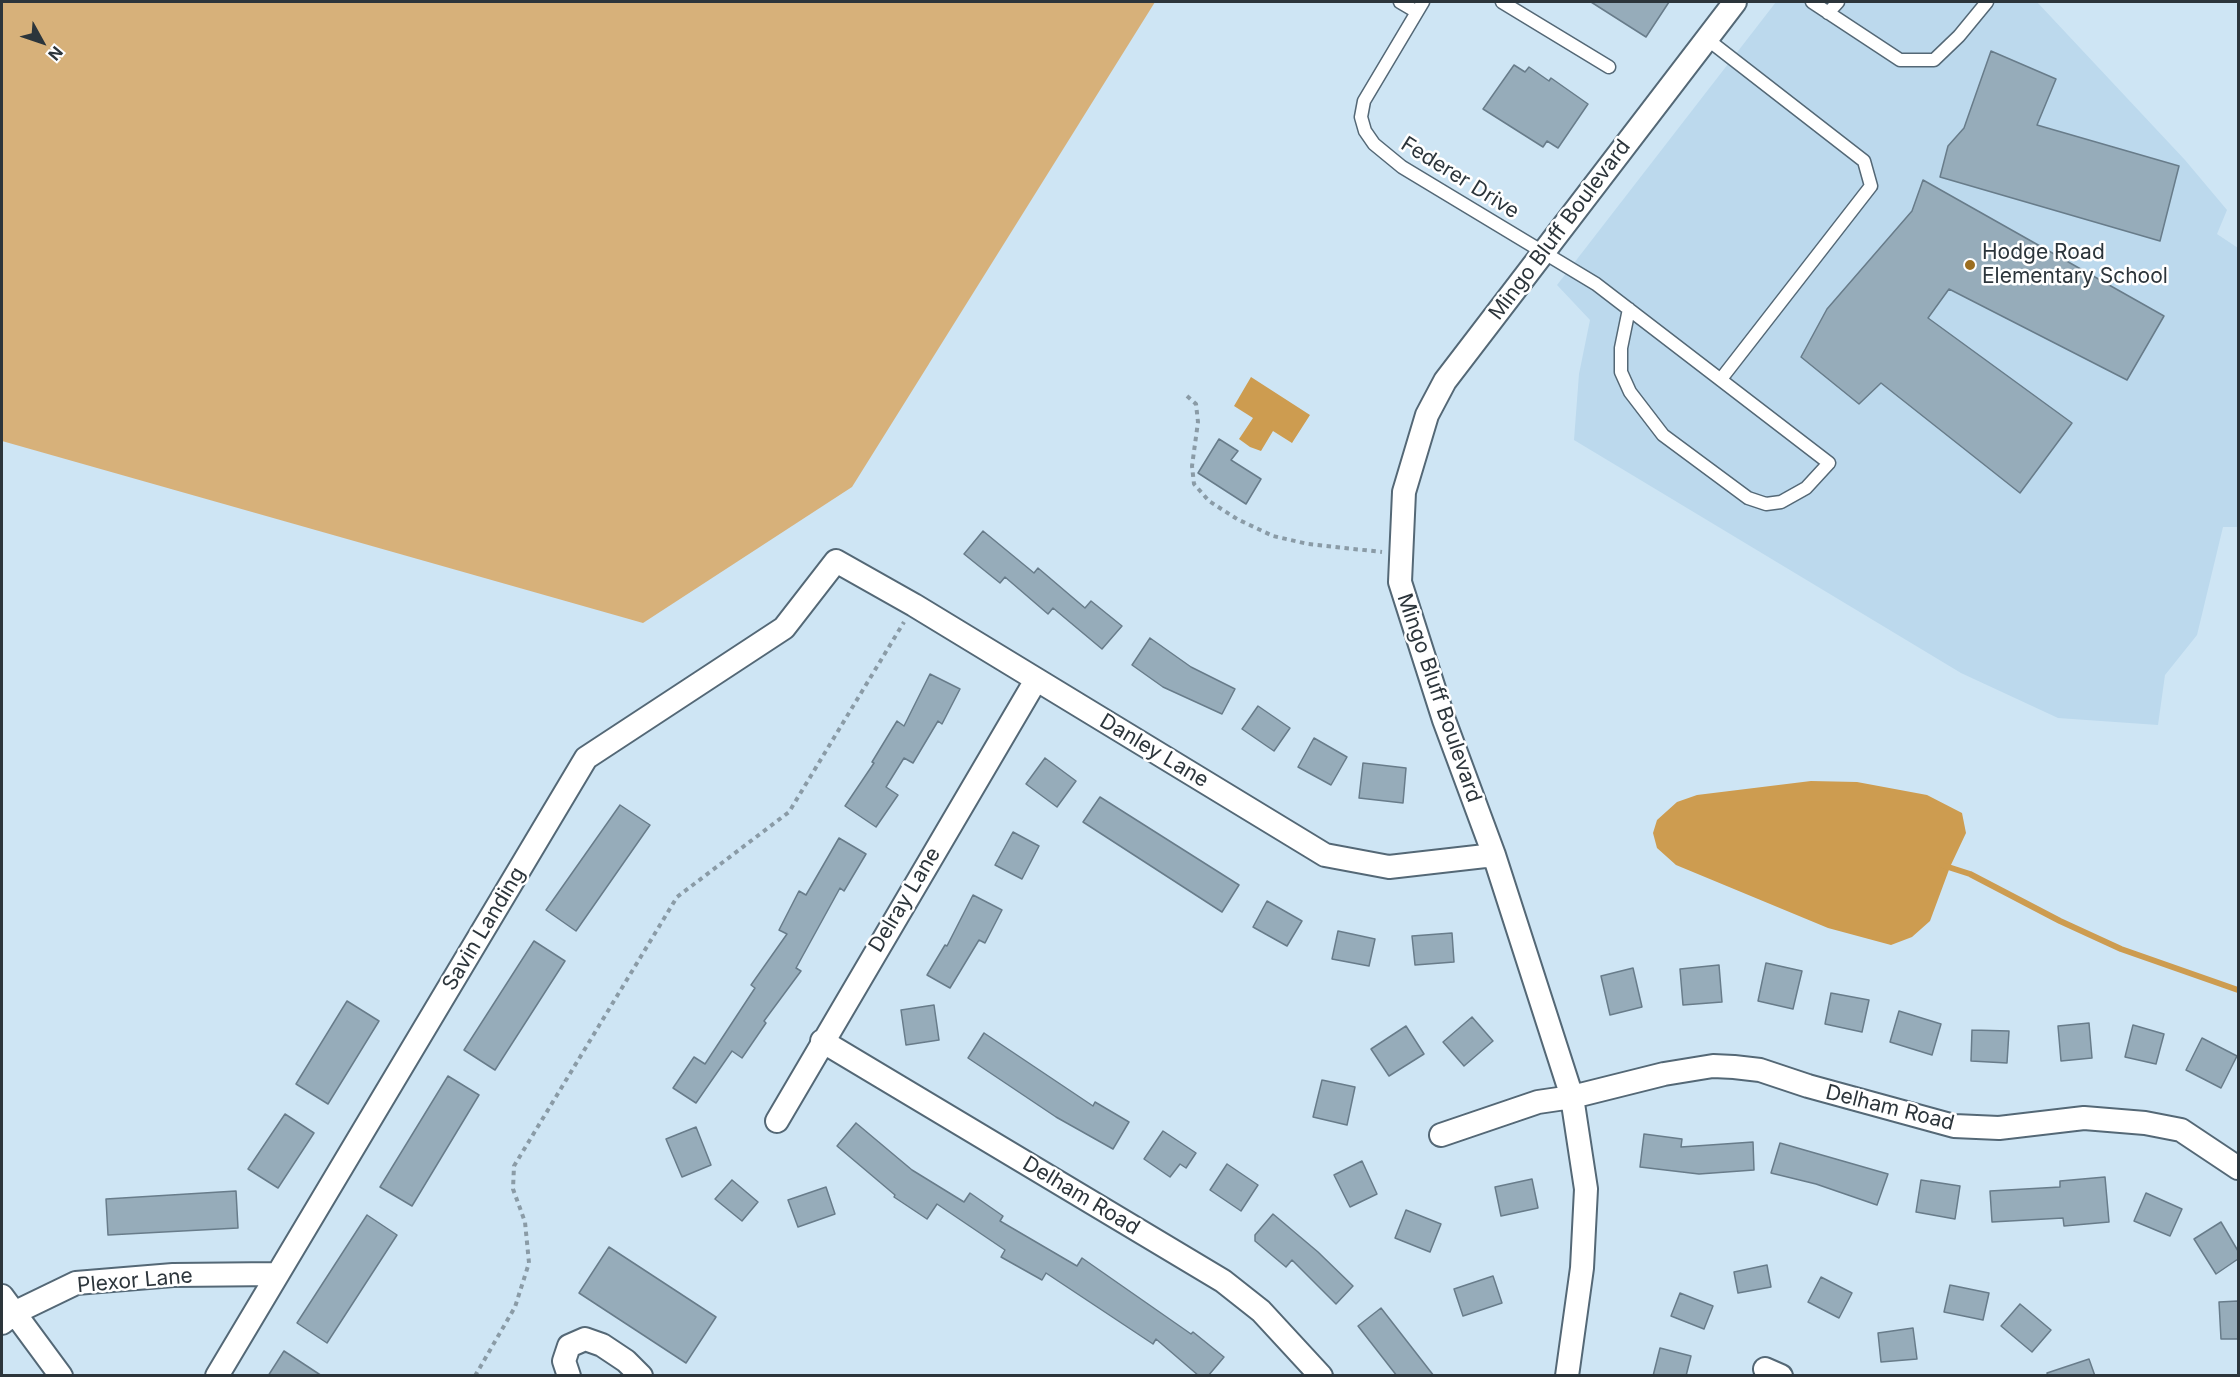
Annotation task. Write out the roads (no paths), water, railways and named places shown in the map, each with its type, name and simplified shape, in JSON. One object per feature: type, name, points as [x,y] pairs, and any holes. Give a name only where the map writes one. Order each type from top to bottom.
[{"type":"street","name":"Mingo Bluff Boulevard","points":[[1567,1376],[1582,1268],[1586,1190],[1572,1097],[1494,855],[1444,720],[1400,582],[1404,492],[1427,415],[1445,381],[1735,2]]},
{"type":"street","name":"Danley Lane","points":[[836,561],[914,605],[1326,855],[1389,867],[1494,855]]},
{"type":"street","name":"Savin Landing","points":[[217,1376],[586,758],[784,628],[836,561]]},
{"type":"street","name":"Delray Lane","points":[[777,1121],[1036,680]]},
{"type":"street","name":"Delham Road","points":[[822,1041],[1223,1281],[1262,1311],[1321,1376]]},
{"type":"street","name":"Delham Road","points":[[1441,1135],[1538,1102],[1572,1097],[1664,1074],[1713,1066],[1760,1070],[1808,1086],[1954,1126],[1999,1128],[2084,1118],[2145,1123],[2181,1130],[2238,1168]]},
{"type":"street","name":"Plexor Lane","points":[[6,1310],[76,1283],[173,1275],[278,1274]]},
{"type":"street","points":[[6,1310],[61,1376]]},
{"type":"street","points":[[569,1376],[564,1361],[569,1346],[585,1339],[602,1345],[626,1361],[641,1376]]},
{"type":"lane","points":[[1400,2],[1420,7]]},
{"type":"lane","points":[[1502,2],[1609,67]]},
{"type":"lane","points":[[1812,2],[1900,60],[1934,60],[1959,36],[1987,2]]},
{"type":"lane","points":[[1828,13],[1838,2]]},
{"type":"lane","name":"Federer Drive","points":[[1420,7],[1364,100],[1362,117],[1365,131],[1374,144],[1402,167],[1567,264],[1629,309],[1829,463],[1806,488],[1781,502],[1766,504],[1748,498],[1663,435],[1630,392],[1621,372],[1621,348],[1629,309]]},
{"type":"lane","points":[[1707,39],[1864,161],[1872,186],[1721,379]]},
{"type":"waterway","points":[[1942,865],[1970,874],[2060,921],[2121,949],[2238,990]]},
{"type":"place","name":"Hodge Road Elementary School","points":[[1970,265]]}]
